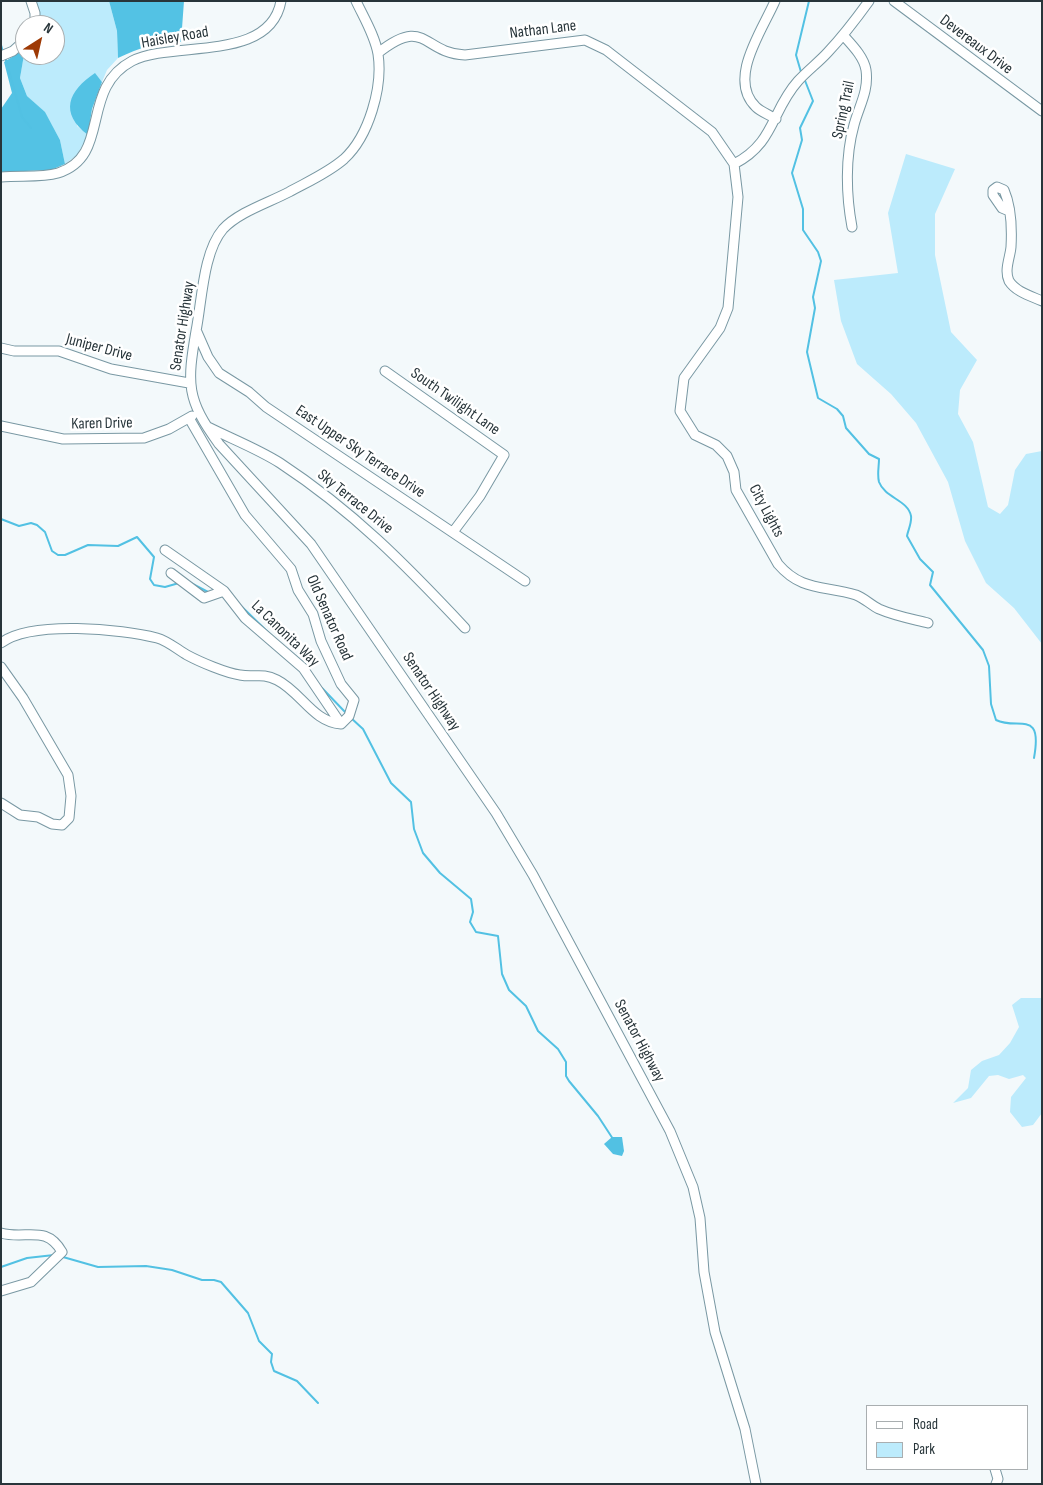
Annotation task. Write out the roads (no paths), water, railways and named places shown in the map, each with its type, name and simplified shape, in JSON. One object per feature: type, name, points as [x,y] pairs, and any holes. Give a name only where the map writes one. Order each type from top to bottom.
[{"type":"street","points":[[31,1],[35,15]]},
{"type":"street","name":"Haisley Road","points":[[1,177],[58,173],[76,164],[91,140],[103,90],[116,73],[131,62],[149,54],[244,42],[263,30],[274,17],[281,1]]},
{"type":"street","name":"Senator Highway","points":[[356,1],[378,54],[376,88],[370,113],[360,136],[345,158],[305,184],[235,220],[223,230],[210,256],[196,331],[189,383],[198,412],[206,426],[219,444],[311,544],[496,813],[533,875],[670,1131],[693,1187],[700,1218],[704,1272],[716,1332],[745,1429],[756,1484]]},
{"type":"street","points":[[775,1],[746,65],[743,79],[747,96],[757,108],[776,119]]},
{"type":"street","points":[[734,164],[757,149],[798,81],[843,35],[869,1]]},
{"type":"street","name":"Devereaux Drive","points":[[894,1],[1042,111]]},
{"type":"street","name":"Spring Trail","points":[[843,35],[857,50],[866,68],[866,92],[853,126],[848,166],[848,205],[852,228]]},
{"type":"street","name":"Nathan Lane","points":[[378,54],[392,42],[410,36],[418,36],[456,55],[586,40],[606,50],[712,132],[734,164]]},
{"type":"street","name":"City Lights","points":[[734,164],[738,197],[728,308],[720,328],[684,378],[680,412],[695,435],[716,445],[727,456],[734,472],[736,490],[778,564],[787,574],[800,583],[857,595],[877,608],[928,623]]},
{"type":"street","points":[[1009,211],[1011,246],[1007,274],[1010,282],[1018,290],[1042,301]]},
{"type":"street","name":"East Upper Sky Terrace Drive","points":[[196,331],[208,357],[219,373],[249,392],[266,407],[525,581]]},
{"type":"street","name":"Juniper Drive","points":[[1,348],[14,351],[59,351],[111,369],[189,383]]},
{"type":"street","name":"South Twilight Lane","points":[[385,371],[504,455],[480,496],[453,532]]},
{"type":"street","name":"Karen Drive","points":[[1,426],[63,439],[144,438],[170,429],[198,412]]},
{"type":"street","name":"Old Senator Road","points":[[189,418],[245,515],[291,568],[298,590],[313,614],[321,641],[341,684],[354,700],[349,716],[341,724]]},
{"type":"street","name":"Sky Terrace Drive","points":[[206,426],[278,462],[342,506],[405,564],[465,628]]},
{"type":"street","name":"La Canonita Way","points":[[165,550],[224,591],[245,618],[303,668],[341,724]]},
{"type":"street","points":[[172,573],[204,598],[224,591]]},
{"type":"street","points":[[1,643],[21,634],[46,628],[106,631],[158,639],[190,656],[241,676],[261,674],[277,680],[294,690],[318,717],[330,723],[341,724]]},
{"type":"street","points":[[1,667],[23,698],[68,775],[72,796],[69,818],[62,825],[52,824],[38,817],[20,815],[1,804]]},
{"type":"street","points":[[1,1233],[13,1236],[39,1234],[56,1242],[62,1252],[31,1282],[1,1291]]},
{"type":"street","points":[[995,1470],[998,1479],[996,1484]]},
{"type":"waterway","points":[[801,72],[796,55],[809,1]]},
{"type":"waterway","points":[[1,45],[3,52]]},
{"type":"waterway","points":[[5,57],[22,117],[31,128]]},
{"type":"waterway","points":[[804,78],[813,101],[800,128],[802,140],[792,173],[803,209],[803,230],[818,252],[821,261],[813,297],[815,308],[807,352],[818,398],[837,409],[843,416],[846,428],[869,454],[879,459],[879,482],[886,492],[906,506],[909,511],[911,519],[907,536],[920,559],[933,572],[930,585],[983,650],[989,666],[991,704],[996,720],[1004,723],[1027,724],[1032,727],[1036,742],[1034,758]]},
{"type":"waterway","points":[[1,519],[19,526],[31,523],[37,525],[45,532],[52,551],[58,555],[65,555],[88,545],[118,546],[137,537],[154,557],[150,579],[154,585],[165,587],[179,583]]},
{"type":"waterway","points":[[185,580],[210,593]]},
{"type":"waterway","points":[[239,604],[275,639]]},
{"type":"waterway","points":[[322,688],[346,713]]},
{"type":"waterway","points":[[351,718],[363,729],[391,783],[411,802],[414,829],[423,853],[440,873],[471,899],[473,912],[470,922],[476,932],[498,936],[502,974],[509,990],[526,1006],[538,1031],[558,1049],[566,1062],[566,1076],[569,1081],[598,1116],[613,1139]]},
{"type":"waterway","points":[[1,1267],[27,1258],[54,1255]]},
{"type":"waterway","points":[[63,1257],[98,1267],[146,1266],[172,1270],[202,1280],[221,1282],[248,1313],[259,1341],[272,1354],[271,1362],[274,1371],[297,1381],[318,1403]]}]
